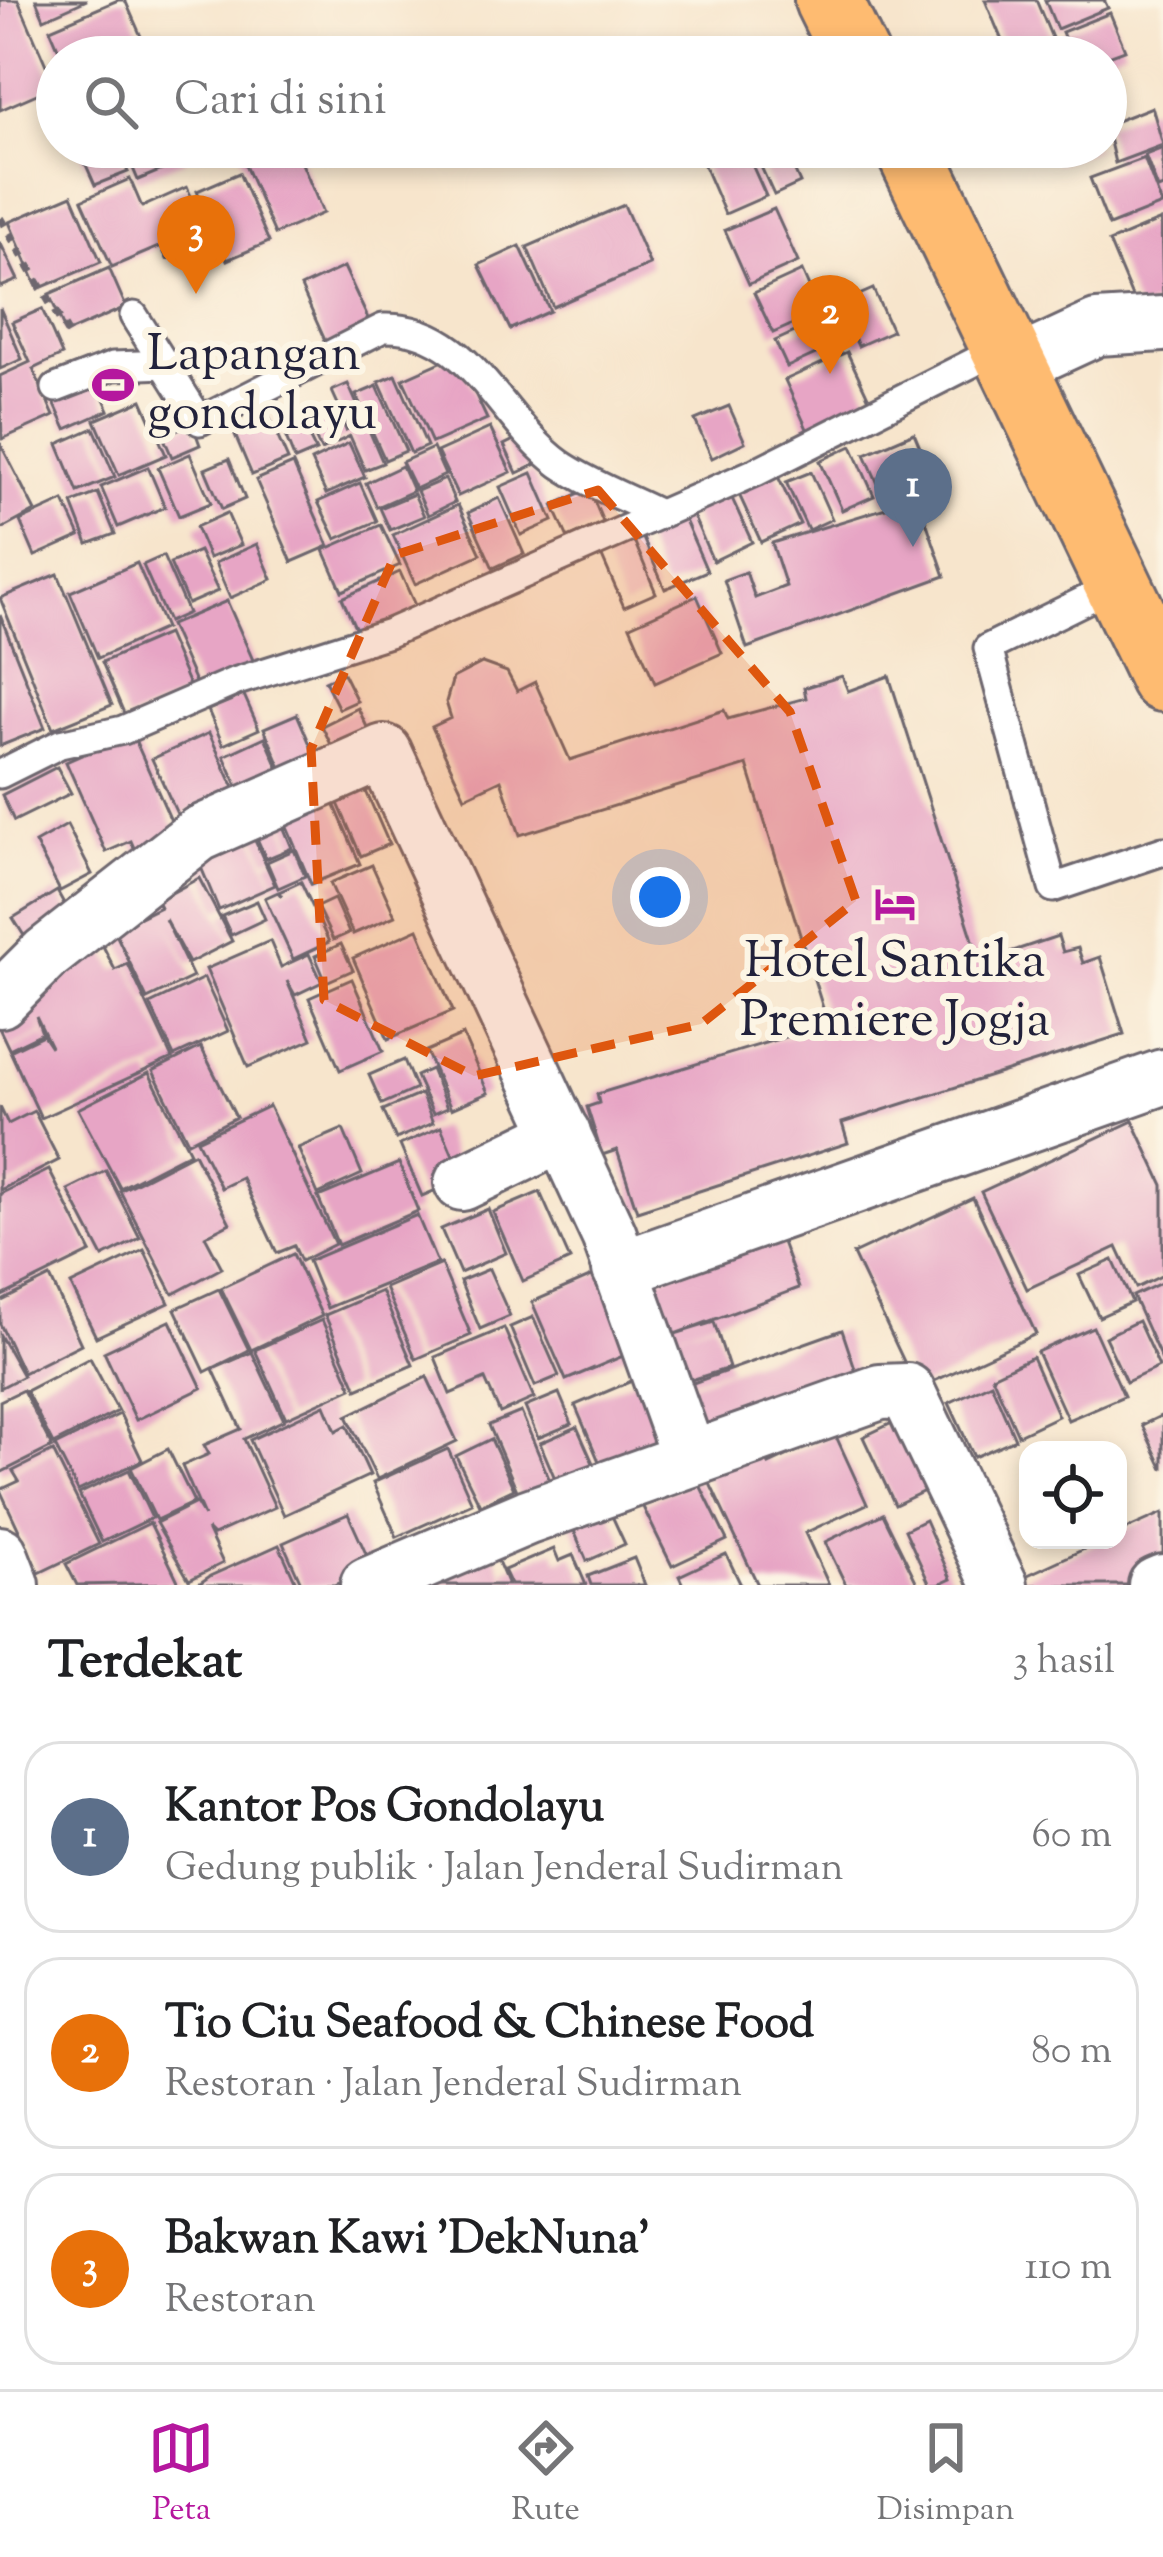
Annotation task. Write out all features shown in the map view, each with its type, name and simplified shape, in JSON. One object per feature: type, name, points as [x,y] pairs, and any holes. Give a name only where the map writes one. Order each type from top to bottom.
[{"type":"main road","points":[[828,0],[876,36]]},
{"type":"main road","points":[[923,168],[1163,678]]},
{"type":"street","points":[[1010,356],[1097,328],[1163,324]]},
{"type":"street","points":[[0,1000],[46,954],[199,834],[384,752],[563,1134],[620,1269],[689,1458]]},
{"type":"street","points":[[620,1269],[1163,1077]]},
{"type":"street","points":[[462,1184],[563,1134]]},
{"type":"street","points":[[368,1585],[528,1517],[689,1458],[880,1392],[907,1391],[1000,1585]]},
{"type":"street","points":[[0,1554],[13,1585]]},
{"type":"lane","points":[[134,316],[200,421],[383,328],[413,327],[460,356],[558,463],[659,514]]},
{"type":"lane","points":[[0,774],[60,744],[123,730],[234,682],[389,632],[1010,356]]},
{"type":"lane","points":[[56,388],[113,366],[167,364]]},
{"type":"lane","points":[[1118,584],[988,648],[1053,888],[1163,851]]},
{"type":"path","points":[[0,218],[77,349],[134,316]]},
{"type":"highlighted area","points":[[598,490],[790,712],[856,901],[701,1024],[474,1076],[324,1000],[311,749],[395,555]]},
{"type":"building","points":[[0,0],[18,0],[36,42],[36,94],[0,110]]},
{"type":"building","points":[[36,0],[87,0],[44,19]]},
{"type":"building","points":[[125,0],[141,36],[53,36],[50,29]]},
{"type":"building","points":[[985,0],[1036,0],[1051,36],[1000,36]]},
{"type":"building","points":[[1045,0],[1104,0],[1108,8],[1057,29]]},
{"type":"building","points":[[1110,13],[1119,36],[1064,36],[1062,32]]},
{"type":"building","points":[[1152,107],[1163,145],[1127,158],[1127,117]]},
{"type":"building","points":[[1163,148],[1163,187],[1158,189],[1145,155]]},
{"type":"building","points":[[1144,158],[1162,205],[1109,226],[1090,178]]},
{"type":"building","points":[[87,168],[126,168],[128,172],[95,185]]},
{"type":"building","points":[[133,168],[167,168],[138,180]]},
{"type":"building","points":[[246,168],[304,168],[323,213],[275,234]]},
{"type":"building","points":[[705,168],[753,168],[766,196],[725,214]]},
{"type":"building","points":[[762,168],[793,168],[800,183],[774,195]]},
{"type":"building","points":[[239,173],[269,242],[227,260],[197,191]]},
{"type":"building","points":[[130,179],[142,207],[187,187],[210,241],[167,259],[161,246],[112,267],[82,200]]},
{"type":"building","points":[[72,195],[101,262],[38,289],[9,222]]},
{"type":"building","points":[[624,205],[650,265],[553,307],[527,247]]},
{"type":"building","points":[[774,209],[798,262],[749,284],[725,230]]},
{"type":"building","points":[[1161,220],[1163,300],[1138,311],[1109,242]]},
{"type":"building","points":[[0,242],[18,280],[1,287],[0,284]]},
{"type":"building","points":[[520,246],[550,311],[510,329],[479,265]]},
{"type":"building","points":[[344,267],[372,327],[328,347],[301,287]]},
{"type":"building","points":[[109,268],[126,307],[66,333],[49,294]]},
{"type":"building","points":[[802,271],[820,312],[773,333],[754,293]]},
{"type":"building","points":[[873,289],[892,331],[858,346],[839,304]]},
{"type":"building","points":[[0,308],[22,359],[0,369]]},
{"type":"building","points":[[42,309],[62,355],[33,369],[54,416],[2,439],[0,376],[30,362],[12,322]]},
{"type":"building","points":[[821,320],[833,346],[787,367],[775,341]]},
{"type":"building","points":[[847,352],[871,403],[808,431],[785,380]]},
{"type":"building","points":[[457,355],[487,419],[432,443],[403,379]]},
{"type":"building","points":[[396,375],[427,446],[411,453],[379,382]]},
{"type":"building","points":[[95,379],[109,410],[66,429],[52,398]]},
{"type":"building","points":[[348,384],[363,418],[347,424],[332,391]]},
{"type":"building","points":[[377,386],[406,451],[385,460],[356,395]]},
{"type":"building","points":[[142,400],[166,455],[119,475],[95,420]]},
{"type":"building","points":[[729,406],[745,442],[712,458],[695,420]]},
{"type":"building","points":[[339,414],[346,430],[365,421],[383,463],[365,470],[350,436],[321,450],[310,427]]},
{"type":"building","points":[[268,415],[288,460],[252,475],[233,430]]},
{"type":"building","points":[[192,423],[200,445],[172,457],[163,436]]},
{"type":"building","points":[[94,428],[115,477],[78,492],[58,444]]},
{"type":"building","points":[[490,428],[511,472],[458,496],[437,452]]},
{"type":"building","points":[[305,429],[316,451],[295,460],[286,438]]},
{"type":"building","points":[[914,433],[934,481],[886,502],[865,454]]},
{"type":"building","points":[[526,434],[539,463],[517,473],[504,445]]},
{"type":"building","points":[[0,443],[35,511],[0,530]]},
{"type":"building","points":[[349,443],[365,477],[326,494],[311,461]]},
{"type":"building","points":[[852,446],[874,496],[842,510],[820,461]]},
{"type":"building","points":[[433,448],[445,475],[415,489],[402,462]]},
{"type":"building","points":[[190,454],[211,503],[179,516],[158,468]]},
{"type":"building","points":[[229,459],[245,499],[222,509],[205,469]]},
{"type":"building","points":[[293,464],[329,546],[292,562],[256,480]]},
{"type":"building","points":[[402,466],[413,491],[377,507],[366,483]]},
{"type":"building","points":[[148,467],[165,507],[118,527],[101,487]]},
{"type":"building","points":[[775,470],[800,524],[761,542],[736,488]]},
{"type":"building","points":[[811,472],[832,519],[808,530],[786,482]]},
{"type":"building","points":[[532,473],[553,521],[521,535],[500,487]]},
{"type":"building","points":[[445,479],[455,502],[428,515],[417,491]]},
{"type":"building","points":[[360,483],[377,521],[336,539],[318,502]]},
{"type":"building","points":[[589,489],[603,522],[568,538],[553,505]]},
{"type":"building","points":[[98,493],[115,534],[88,544],[72,503]]},
{"type":"building","points":[[414,494],[424,516],[390,530],[380,508]]},
{"type":"building","points":[[730,494],[752,542],[713,561],[691,511]]},
{"type":"building","points":[[499,498],[524,554],[493,568],[468,513]]},
{"type":"building","points":[[918,498],[945,576],[747,648],[724,580],[746,572],[755,598],[786,586],[772,543]]},
{"type":"building","points":[[64,501],[80,536],[35,556],[20,521]]},
{"type":"building","points":[[458,505],[481,554],[415,584],[393,535]]},
{"type":"building","points":[[681,511],[707,571],[665,589],[639,529]]},
{"type":"building","points":[[227,513],[241,545],[209,558],[196,527]]},
{"type":"building","points":[[381,525],[400,565],[342,591],[324,550]]},
{"type":"building","points":[[630,531],[656,593],[624,607],[597,545]]},
{"type":"building","points":[[257,544],[272,579],[230,598],[215,563]]},
{"type":"building","points":[[199,551],[218,591],[188,604],[170,563]]},
{"type":"building","points":[[163,556],[188,613],[168,622],[143,565]]},
{"type":"building","points":[[137,563],[165,628],[98,658],[70,592]]},
{"type":"building","points":[[400,572],[418,612],[360,638],[342,598]]},
{"type":"building","points":[[58,574],[112,705],[53,729],[0,598]]},
{"type":"building","points":[[697,596],[722,653],[655,683],[630,626]]},
{"type":"building","points":[[227,601],[256,667],[199,691],[170,625]]},
{"type":"building","points":[[0,615],[45,728],[0,746]]},
{"type":"building","points":[[167,634],[192,692],[127,720],[102,662]]},
{"type":"building","name":"Hotel Santika Premiere Jogja","points":[[482,663],[507,672],[517,691],[535,682],[570,760],[724,710],[728,719],[806,698],[804,688],[842,676],[848,691],[889,676],[980,962],[1058,936],[1063,952],[1078,948],[1083,963],[1100,957],[1124,1034],[842,1123],[848,1143],[637,1211],[617,1150],[602,1155],[587,1107],[599,1103],[597,1094],[828,1024],[747,765],[520,835],[501,780],[465,797],[432,727],[451,718],[446,702],[453,678]]},
{"type":"building","points":[[343,673],[357,701],[339,709],[325,681]]},
{"type":"building","points":[[244,695],[259,729],[223,745],[208,710]]},
{"type":"building","points":[[358,708],[374,742],[338,759],[322,726]]},
{"type":"building","points":[[297,714],[315,756],[282,770],[264,728]]},
{"type":"building","points":[[132,733],[180,841],[139,859],[131,841],[106,852],[66,762]]},
{"type":"building","points":[[209,733],[235,790],[178,816],[152,759]]},
{"type":"building","points":[[265,737],[282,776],[241,794],[224,756]]},
{"type":"building","points":[[57,767],[71,793],[14,821],[2,795]]},
{"type":"building","points":[[362,782],[389,844],[361,856],[334,794]]},
{"type":"building","points":[[326,785],[360,864],[311,884],[278,806]]},
{"type":"building","points":[[276,809],[292,848],[266,859],[249,820]]},
{"type":"building","points":[[67,825],[92,874],[60,891],[35,843]]},
{"type":"building","points":[[248,825],[275,885],[219,910],[193,848]]},
{"type":"building","points":[[294,850],[305,876],[278,888],[267,862]]},
{"type":"building","points":[[372,865],[395,916],[353,934],[330,883]]},
{"type":"building","points":[[199,878],[232,941],[189,963],[165,919],[193,977],[147,999],[114,930],[160,907],[157,901]]},
{"type":"building","points":[[301,882],[329,942],[293,959],[265,898],[278,892],[282,897],[279,892]]},
{"type":"building","points":[[57,891],[71,916],[28,942],[13,918]]},
{"type":"building","points":[[334,899],[349,933],[333,940],[317,907]]},
{"type":"building","points":[[257,901],[265,919],[231,935],[222,916]]},
{"type":"building","points":[[418,929],[453,1011],[388,1039],[353,958]]},
{"type":"building","points":[[270,941],[281,967],[309,954],[322,982],[295,995],[287,981],[312,1039],[248,1067],[206,969]]},
{"type":"building","points":[[102,944],[115,970],[128,964],[172,1058],[41,1118],[10,1051],[43,1035],[51,1047],[36,1016],[42,1033],[9,1049],[0,1030],[0,1010]]},
{"type":"building","points":[[341,944],[353,970],[326,982],[315,956]]},
{"type":"building","points":[[204,978],[228,1031],[174,1056],[150,1004]]},
{"type":"building","points":[[352,979],[383,1051],[340,1070],[309,998]]},
{"type":"building","points":[[463,1035],[488,1093],[451,1109],[426,1051]]},
{"type":"building","points":[[201,1047],[236,1117],[188,1142],[153,1071]]},
{"type":"building","points":[[404,1060],[416,1089],[382,1104],[369,1075]]},
{"type":"building","points":[[431,1069],[447,1108],[433,1114],[416,1076]]},
{"type":"building","points":[[149,1073],[190,1152],[120,1188],[78,1109]]},
{"type":"building","points":[[421,1094],[433,1123],[396,1139],[383,1110]]},
{"type":"building","points":[[269,1106],[335,1244],[301,1261],[294,1246],[277,1253],[242,1178],[221,1188],[197,1140]]},
{"type":"building","points":[[0,1107],[8,1124],[34,1111],[59,1160],[0,1190]]},
{"type":"building","points":[[1133,1121],[1163,1185],[1163,1275],[1136,1288],[1117,1247],[1027,1289],[981,1192]]},
{"type":"building","points":[[441,1127],[463,1179],[422,1196],[400,1145]]},
{"type":"building","points":[[343,1129],[362,1174],[318,1194],[298,1148]]},
{"type":"building","points":[[194,1153],[230,1223],[205,1236],[222,1268],[173,1294],[120,1191]]},
{"type":"building","points":[[399,1163],[418,1211],[338,1245],[318,1197]]},
{"type":"building","points":[[49,1170],[91,1252],[0,1297],[0,1194]]},
{"type":"building","points":[[106,1171],[140,1238],[103,1257],[68,1190]]},
{"type":"building","points":[[540,1192],[570,1260],[523,1281],[493,1212]]},
{"type":"building","points":[[973,1198],[1036,1334],[917,1389],[853,1254]]},
{"type":"building","points":[[488,1209],[506,1253],[460,1273],[441,1229]]},
{"type":"building","points":[[417,1215],[437,1263],[327,1308],[308,1261]]},
{"type":"building","points":[[779,1234],[799,1288],[675,1334],[714,1322],[729,1368],[682,1383],[633,1288]]},
{"type":"building","points":[[144,1250],[169,1303],[96,1337],[71,1285]]},
{"type":"building","points":[[293,1254],[322,1316],[251,1350],[221,1288]]},
{"type":"building","points":[[1113,1260],[1132,1302],[1099,1317],[1079,1275]]},
{"type":"building","points":[[441,1264],[471,1335],[416,1359],[385,1288]]},
{"type":"building","points":[[489,1269],[510,1316],[480,1329],[460,1281]]},
{"type":"building","points":[[601,1272],[635,1351],[566,1380],[532,1302]]},
{"type":"building","points":[[50,1277],[81,1344],[23,1373],[0,1324],[0,1302]]},
{"type":"building","points":[[1163,1282],[1163,1363],[1133,1296]]},
{"type":"building","points":[[219,1289],[249,1350],[205,1372],[175,1309]]},
{"type":"building","points":[[381,1291],[413,1365],[357,1389],[325,1315]]},
{"type":"building","points":[[533,1317],[559,1376],[535,1386],[510,1327]]},
{"type":"building","points":[[322,1320],[352,1388],[286,1418],[255,1350]]},
{"type":"building","points":[[170,1321],[202,1388],[136,1420],[104,1352]]},
{"type":"building","points":[[1138,1321],[1159,1367],[1126,1382],[1105,1337]]},
{"type":"building","points":[[1093,1327],[1124,1396],[1068,1420],[1037,1352]]},
{"type":"building","points":[[504,1328],[534,1398],[500,1413],[485,1379],[450,1394],[435,1357]]},
{"type":"building","points":[[842,1330],[861,1387],[695,1445],[676,1389]]},
{"type":"building","points":[[0,1335],[23,1376],[0,1388]]},
{"type":"building","points":[[252,1352],[284,1420],[244,1439],[275,1507],[213,1535],[207,1529],[223,1563],[189,1580],[156,1523],[196,1503],[204,1516],[182,1466],[209,1454],[204,1445],[241,1429],[213,1369]]},
{"type":"building","points":[[1032,1357],[1058,1416],[1018,1435],[992,1376]]},
{"type":"building","points":[[90,1358],[118,1411],[53,1444],[26,1391]]},
{"type":"building","points":[[648,1374],[677,1442],[604,1473],[575,1405]]},
{"type":"building","points":[[427,1377],[457,1441],[377,1479],[347,1416]]},
{"type":"building","points":[[991,1383],[1015,1439],[974,1457],[949,1403]]},
{"type":"building","points":[[23,1390],[52,1447],[0,1473],[0,1401]]},
{"type":"building","points":[[559,1393],[572,1424],[538,1438],[525,1407]]},
{"type":"building","points":[[325,1405],[336,1431],[347,1425],[370,1475],[284,1515],[250,1440]]},
{"type":"building","points":[[521,1412],[556,1495],[525,1509],[489,1425]]},
{"type":"building","points":[[913,1413],[945,1481],[895,1505],[863,1437]]},
{"type":"building","points":[[120,1414],[142,1460],[78,1491],[55,1446]]},
{"type":"building","points":[[1163,1415],[1163,1469],[1142,1425]]},
{"type":"building","points":[[577,1427],[600,1479],[562,1495],[540,1443]]},
{"type":"building","points":[[835,1434],[867,1504],[805,1533],[829,1585],[758,1585],[704,1471],[760,1445],[769,1464]]},
{"type":"building","points":[[491,1439],[514,1489],[480,1505],[456,1456]]},
{"type":"building","points":[[168,1449],[194,1502],[156,1520],[131,1468]]},
{"type":"building","points":[[448,1449],[472,1503],[397,1537],[373,1483]]},
{"type":"building","points":[[53,1451],[99,1544],[39,1573],[0,1490],[19,1481],[13,1471]]},
{"type":"building","points":[[129,1470],[152,1518],[102,1542],[79,1494]]},
{"type":"building","points":[[697,1479],[727,1540],[672,1566],[642,1505]]},
{"type":"building","points":[[606,1503],[625,1544],[587,1561],[569,1519]]},
{"type":"building","points":[[1163,1513],[1163,1571],[1133,1585],[1006,1585],[1084,1549],[1127,1549],[1127,1529]]},
{"type":"building","points":[[348,1514],[372,1567],[334,1585],[302,1585],[283,1543]]},
{"type":"building","points":[[883,1514],[918,1585],[846,1585],[825,1542]]},
{"type":"building","points":[[925,1520],[951,1579],[938,1585],[930,1585],[905,1530]]},
{"type":"building","points":[[150,1523],[179,1583],[77,1585],[66,1564]]},
{"type":"building","points":[[279,1545],[297,1585],[197,1585],[210,1576]]},
{"type":"building","points":[[554,1549],[559,1561],[573,1555],[586,1585],[511,1585],[504,1570]]},
{"type":"building","points":[[495,1554],[508,1585],[431,1585]]},
{"type":"building","points":[[726,1554],[741,1585],[683,1585],[679,1576]]},
{"type":"building","points":[[634,1558],[645,1585],[591,1585],[588,1576]]},
{"type":"place","name":"Bakwan Kawi 'DekNuna'","points":[[196,294]]},
{"type":"place","name":"Tio Ciu Seafood & Chinese Food","points":[[830,374]]},
{"type":"place","name":"Lapangan gondolayu","points":[[113,385]]},
{"type":"place","name":"Kantor Pos Gondolayu","points":[[913,547]]},
{"type":"place","name":"Hotel Santika Premiere Jogja","points":[[895,904]]}]
